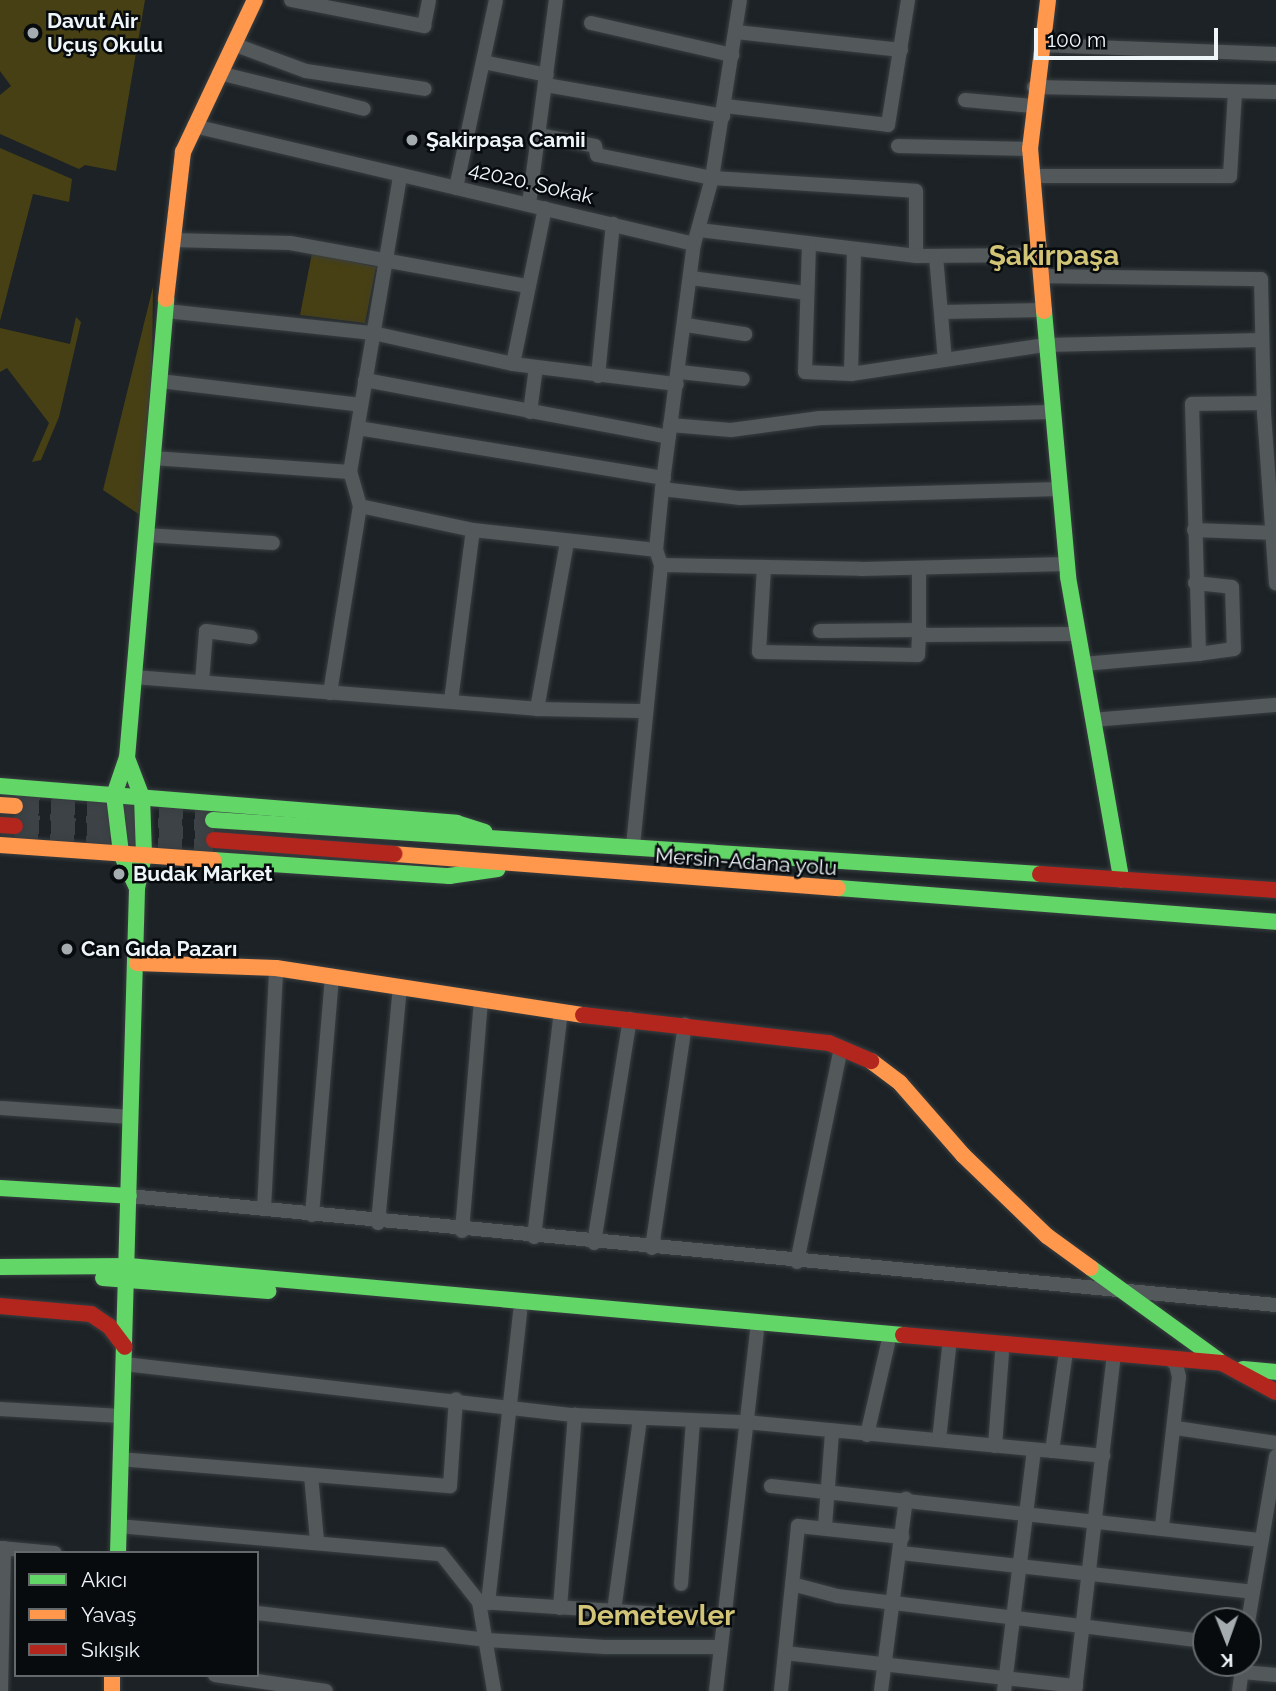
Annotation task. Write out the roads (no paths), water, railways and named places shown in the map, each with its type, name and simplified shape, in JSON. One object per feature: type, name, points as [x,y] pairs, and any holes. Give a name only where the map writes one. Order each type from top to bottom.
[{"type":"main road","points":[[136,888],[121,853],[114,795],[127,758],[172,240],[183,152],[255,0]]},
{"type":"main road","points":[[1048,0],[1034,87],[1030,149],[1046,345],[1067,564],[1121,879]]},
{"type":"main road","points":[[118,1551],[137,963],[136,888],[144,854],[142,797],[127,758]]},
{"type":"main road","points":[[0,786],[457,823],[513,841]]},
{"type":"main road","name":"Mersin-Adana yolu","points":[[214,820],[1276,890]]},
{"type":"main road","name":"Mersin-Adana yolu","points":[[214,840],[1276,922]]},
{"type":"main road","points":[[0,845],[449,876],[523,865]]},
{"type":"main road","points":[[137,963],[276,968],[561,1012],[785,1035],[842,1048],[865,1057],[900,1083],[964,1155],[1047,1236],[1119,1291],[1222,1363]]},
{"type":"main road","points":[[0,1188],[129,1196]]},
{"type":"main road","points":[[0,1267],[128,1273],[1276,1372]]},
{"type":"main road","points":[[0,1278],[128,1273],[520,1312],[1002,1353],[1113,1361],[1222,1363],[1239,1368],[1276,1392]]},
{"type":"main road","points":[[0,1306],[91,1314],[108,1326],[125,1348]]},
{"type":"street","points":[[291,0],[424,26],[429,0]]},
{"type":"street","points":[[456,188],[496,0]]},
{"type":"street","points":[[529,204],[540,135],[555,0]]},
{"type":"street","points":[[633,846],[661,565],[656,550],[663,483],[697,237],[712,178],[724,111],[738,0]]},
{"type":"street","points":[[483,62],[547,80],[724,111],[888,125],[908,0]]},
{"type":"street","points":[[591,23],[732,55]]},
{"type":"street","points":[[736,32],[901,50]]},
{"type":"street","points":[[233,44],[306,71],[425,89]]},
{"type":"street","points":[[1041,45],[1276,54]]},
{"type":"street","points":[[219,73],[364,109]]},
{"type":"street","points":[[1034,87],[1276,92]]},
{"type":"street","points":[[1032,176],[1230,176],[1235,92]]},
{"type":"street","points":[[965,100],[1033,106]]},
{"type":"street","name":"42020. Sokak","points":[[194,125],[613,224],[697,237],[809,244],[916,256],[1039,255]]},
{"type":"street","points":[[540,135],[594,146],[597,155],[712,178],[916,191],[916,256]]},
{"type":"street","points":[[898,146],[1030,149]]},
{"type":"street","points":[[330,692],[360,506],[350,472],[400,175]]},
{"type":"street","points":[[513,364],[545,208]]},
{"type":"street","points":[[598,376],[613,224]]},
{"type":"street","points":[[172,240],[290,243],[527,286]]},
{"type":"street","points":[[809,244],[805,372],[851,374],[1046,345],[1262,340]]},
{"type":"street","points":[[851,374],[853,251]]},
{"type":"street","points":[[936,256],[945,360]]},
{"type":"street","points":[[1041,276],[1261,279],[1269,312],[1262,340],[1276,584]]},
{"type":"street","points":[[691,278],[807,293]]},
{"type":"street","points":[[941,312],[1044,310]]},
{"type":"street","points":[[166,311],[373,333],[513,364],[598,376],[743,379]]},
{"type":"street","points":[[686,325],[745,334]]},
{"type":"street","points":[[530,412],[536,367]]},
{"type":"street","points":[[365,380],[530,412],[670,431],[731,430],[820,418],[1053,412]]},
{"type":"street","points":[[160,381],[361,405]]},
{"type":"street","points":[[1199,654],[1192,404],[1264,403]]},
{"type":"street","points":[[358,428],[740,498],[1060,489]]},
{"type":"street","points":[[153,458],[350,472]]},
{"type":"street","points":[[360,506],[473,530],[567,543],[656,550]]},
{"type":"street","points":[[451,701],[473,530]]},
{"type":"street","points":[[1194,530],[1274,533]]},
{"type":"street","points":[[146,535],[273,543]]},
{"type":"street","points":[[537,709],[567,543]]},
{"type":"street","points":[[661,565],[919,568],[1067,564]]},
{"type":"street","points":[[764,567],[760,652],[918,655],[919,568]]},
{"type":"street","points":[[1083,664],[1234,649],[1232,587],[1195,583]]},
{"type":"street","points":[[202,682],[206,631],[251,637]]},
{"type":"street","points":[[820,631],[1078,634]]},
{"type":"street","points":[[134,677],[537,709],[645,711]]},
{"type":"street","points":[[1093,720],[1276,705]]},
{"type":"street","points":[[264,1209],[276,968]]},
{"type":"street","points":[[312,1215],[332,976]]},
{"type":"street","points":[[378,1223],[400,988]]},
{"type":"street","points":[[461,1231],[481,1000]]},
{"type":"street","points":[[534,1237],[561,1012]]},
{"type":"street","points":[[593,1243],[630,1019]]},
{"type":"street","points":[[652,1248],[685,1024]]},
{"type":"street","points":[[797,1262],[842,1048]]},
{"type":"street","points":[[1,1108],[131,1117]]},
{"type":"street","points":[[129,1196],[461,1231],[1276,1305]]},
{"type":"street","points":[[494,1691],[484,1602],[511,1407],[520,1312]]},
{"type":"street","points":[[716,1691],[757,1332]]},
{"type":"street","points":[[867,1435],[888,1343]]},
{"type":"street","points":[[939,1440],[949,1348]]},
{"type":"street","points":[[995,1446],[1002,1353]]},
{"type":"street","points":[[1052,1451],[1065,1358]]},
{"type":"street","points":[[785,1653],[883,1664],[1005,1684],[1076,1688],[1113,1361]]},
{"type":"street","points":[[1162,1525],[1176,1427],[1173,1362]]},
{"type":"street","points":[[124,1364],[456,1399],[575,1415],[694,1422],[746,1422],[1103,1456]]},
{"type":"street","points":[[120,1459],[450,1486],[456,1399]]},
{"type":"street","points":[[0,1409],[121,1416]]},
{"type":"street","points":[[560,1608],[575,1415]]},
{"type":"street","points":[[614,1611],[640,1419]]},
{"type":"street","points":[[681,1584],[694,1422]]},
{"type":"street","points":[[1176,1427],[1276,1443]]},
{"type":"street","points":[[825,1526],[832,1432]]},
{"type":"street","points":[[1005,1684],[1016,1617],[1034,1450]]},
{"type":"street","points":[[1250,1607],[1276,1456]]},
{"type":"street","points":[[311,1475],[317,1541]]},
{"type":"street","points":[[771,1486],[1162,1525],[1261,1540]]},
{"type":"street","points":[[881,1691],[906,1499]]},
{"type":"street","points":[[118,1526],[317,1541],[441,1554],[484,1602],[723,1618]]},
{"type":"street","points":[[781,1691],[798,1526],[825,1526],[902,1537]]},
{"type":"street","points":[[1,1691],[2,1548],[34,1551]]},
{"type":"street","points":[[901,1553],[1090,1570],[1252,1592]]},
{"type":"street","points":[[792,1584],[837,1597],[1016,1617],[1083,1629],[1192,1640]]},
{"type":"street","points":[[259,1613],[487,1640],[605,1647],[720,1647]]},
{"type":"street","points":[[221,1677],[247,1686],[326,1691]]},
{"type":"tunnel","points":[[15,806],[213,820]]},
{"type":"tunnel","points":[[15,826],[214,840]]},
{"type":"place","name":"Davut Air Uçuş Okulu","points":[[33,33]]},
{"type":"place","name":"Şakirpaşa Camii","points":[[412,140]]},
{"type":"place","name":"Budak Market","points":[[119,874]]},
{"type":"place","name":"Can Gıda Pazarı","points":[[67,949]]},
{"type":"district","name":"Şakirpaşa","points":[[1054,256]]},
{"type":"district","name":"Demetevler","points":[[656,1616]]}]
